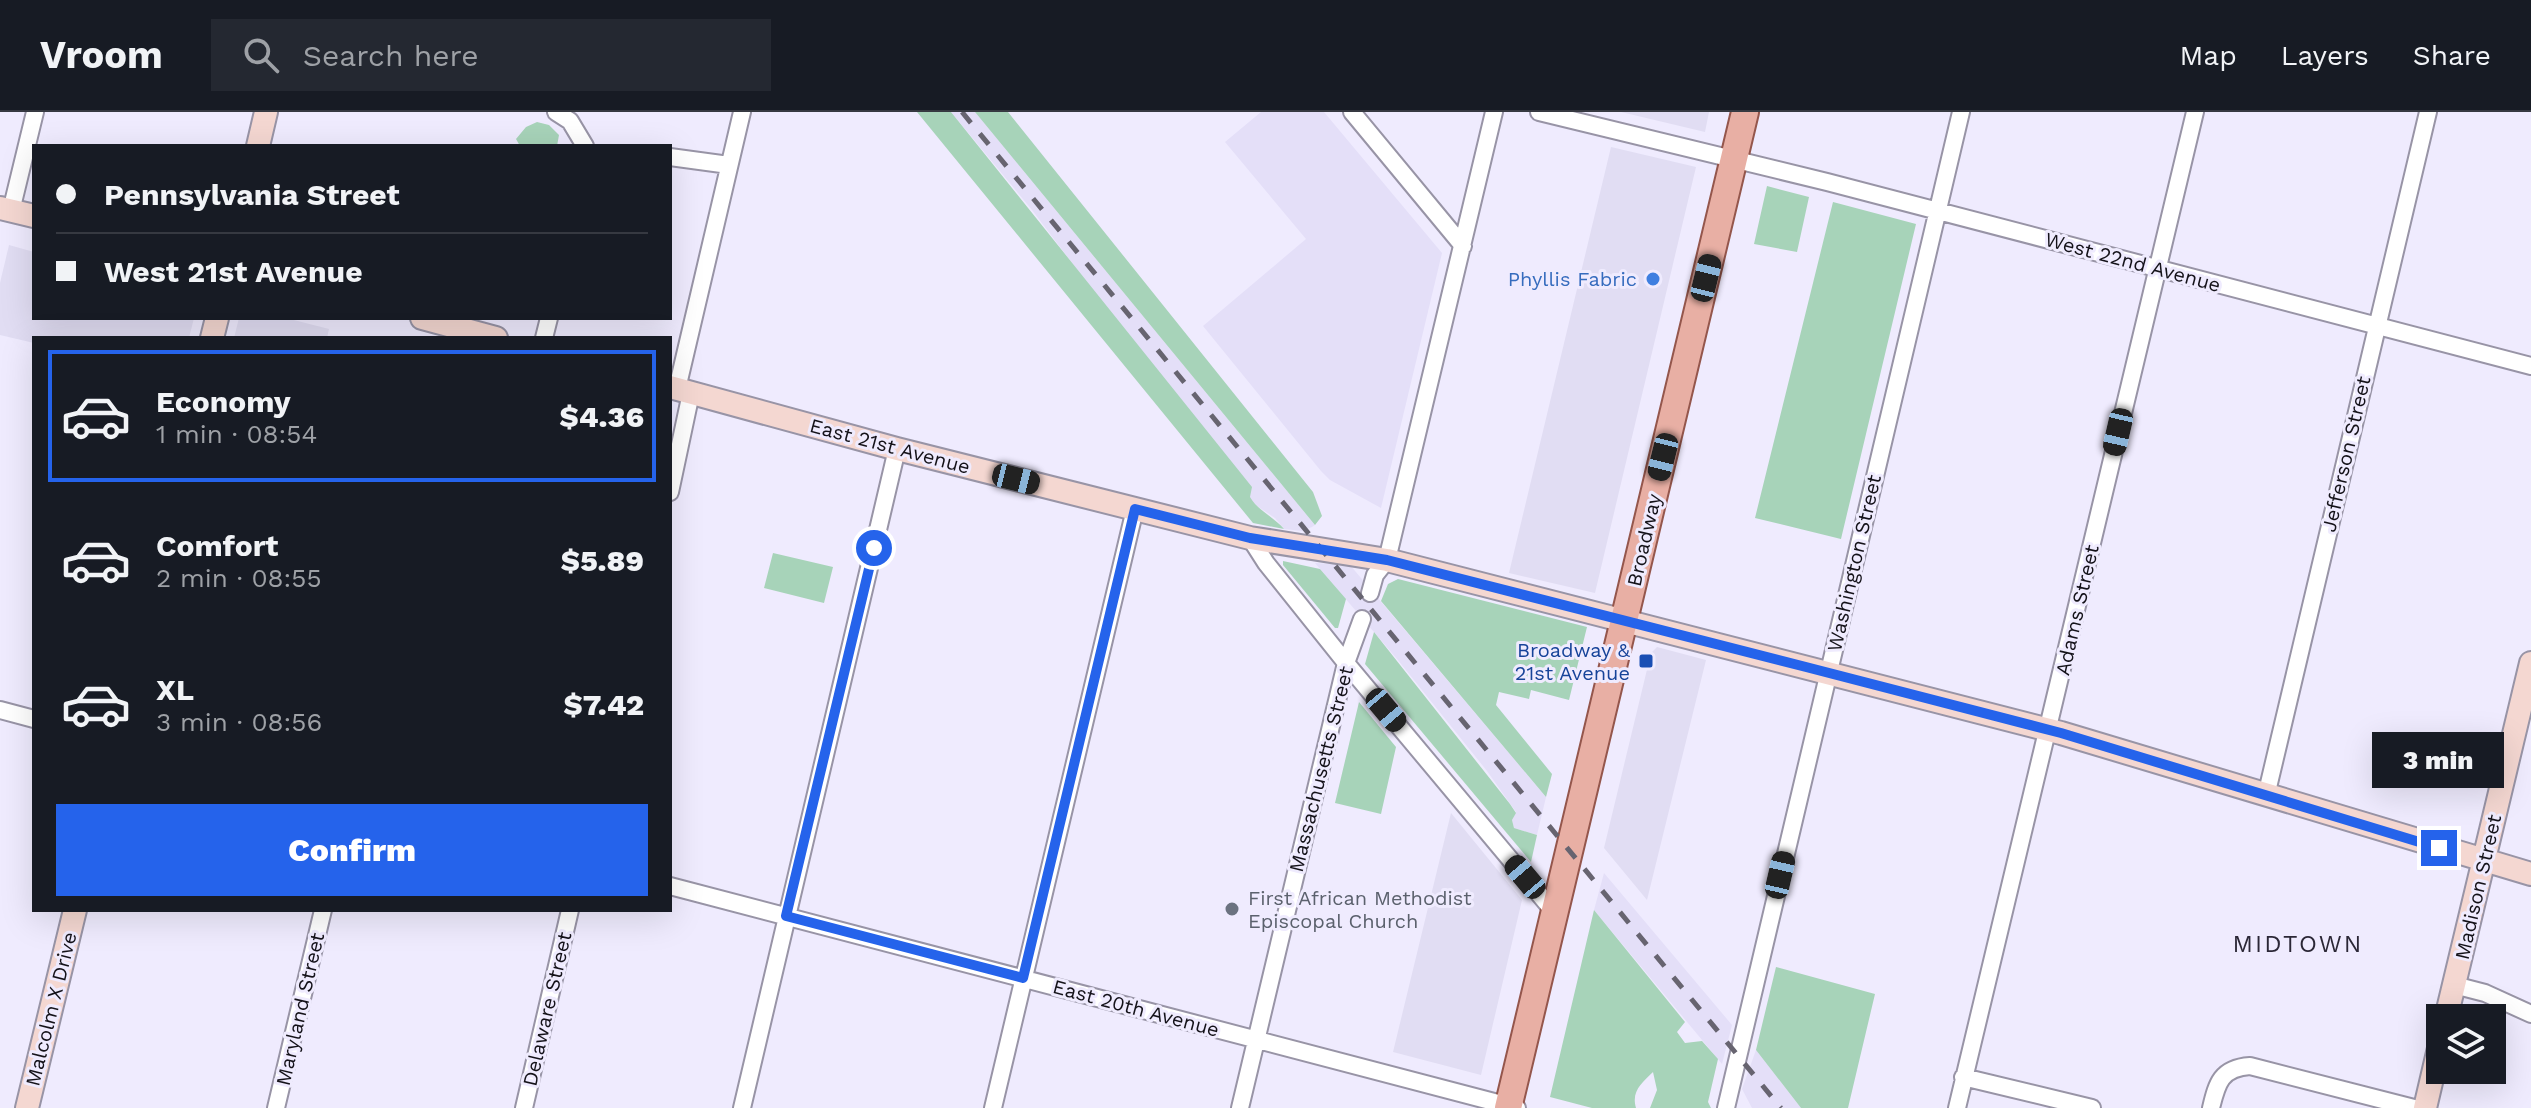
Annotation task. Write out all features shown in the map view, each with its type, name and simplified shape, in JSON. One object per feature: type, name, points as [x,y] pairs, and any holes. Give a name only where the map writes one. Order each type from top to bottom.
[{"type":"main road","name":"Broadway","points":[[1512,1107],[1745,112]]},
{"type":"street","points":[[32,216],[6,209],[35,112]]},
{"type":"street","points":[[258,144],[266,112]]},
{"type":"street","points":[[672,469],[679,390],[742,112]]},
{"type":"street","points":[[1352,112],[1463,246]]},
{"type":"street","points":[[1370,593],[1375,575],[1387,560],[1494,112]]},
{"type":"street","name":"West 22nd Avenue","points":[[1539,112],[1938,210],[2531,366]]},
{"type":"street","name":"Washington Street","points":[[1726,1108],[1961,112]]},
{"type":"street","name":"Adams Street","points":[[1957,1108],[2195,112]]},
{"type":"street","name":"Jefferson Street","points":[[2266,796],[2428,112]]},
{"type":"street","points":[[563,116],[584,144]]},
{"type":"street","points":[[672,157],[729,165]]},
{"type":"street","points":[[427,320],[459,333],[481,336]]},
{"type":"street","name":"East 21st Avenue","points":[[679,390],[897,449],[1250,538],[1387,560],[1827,672],[2048,730],[2531,874]]},
{"type":"street","points":[[742,1108],[897,449]]},
{"type":"street","points":[[993,1108],[1135,509]]},
{"type":"street","points":[[1250,538],[1266,563],[1346,663],[1555,913]]},
{"type":"street","name":"Massachusetts Street","points":[[1240,1108],[1346,663],[1362,619]]},
{"type":"street","name":"Madison Street","points":[[2449,1004],[2531,663]]},
{"type":"street","points":[[0,710],[32,718]]},
{"type":"street","name":"East 20th Avenue","points":[[672,887],[1512,1107]]},
{"type":"street","name":"Malcolm X Drive","points":[[27,1108],[75,912]]},
{"type":"street","name":"Maryland Street","points":[[276,1108],[323,912]]},
{"type":"street","name":"Delaware Street","points":[[524,1108],[570,912]]},
{"type":"street","points":[[2454,985],[2485,993],[2531,1014]]},
{"type":"street","points":[[2211,1108],[2221,1079],[2237,1067],[2250,1066],[2414,1108]]},
{"type":"street","points":[[1963,1077],[2092,1108]]},
{"type":"street","points":[[2425,1108],[2431,1084]]},
{"type":"shaded area","points":[[951,112],[975,112],[1315,525],[1302,531],[1284,529],[1275,518],[1254,504],[1032,210]]},
{"type":"shaded area","points":[[1261,112],[1324,112],[1442,253],[1381,508],[1330,480],[1321,471],[1203,326],[1306,239],[1225,142]]},
{"type":"shaded area","points":[[1621,112],[1709,112],[1705,132]]},
{"type":"shaded area","points":[[1611,147],[1696,167],[1595,593],[1509,573]]},
{"type":"shaded area","points":[[9,245],[32,251],[32,320],[194,320],[190,336],[32,336],[32,343],[0,335],[0,283]]},
{"type":"shaded area","points":[[238,320],[294,320],[329,329],[327,336],[234,336]]},
{"type":"shaded area","points":[[1315,563],[1350,565],[1546,797],[1537,835],[1514,828],[1512,820],[1516,812],[1487,771]]},
{"type":"shaded area","points":[[1657,647],[1706,660],[1647,900],[1604,848],[1651,653]]},
{"type":"shaded area","points":[[1451,813],[1522,900],[1481,1075],[1393,1052]]},
{"type":"shaded area","points":[[1604,873],[1732,1025],[1722,1064],[1594,910]]},
{"type":"shaded area","points":[[1756,1050],[1801,1108],[1752,1108],[1742,1089]]},
{"type":"green space","points":[[917,112],[951,112],[1252,487],[1250,497],[1253,502],[1284,529],[1253,523]]},
{"type":"green space","points":[[975,112],[1008,112],[1313,492],[1322,516],[1315,525]]},
{"type":"green space","points":[[537,122],[549,125],[559,135],[557,144],[519,144],[516,139],[526,127]]},
{"type":"green space","points":[[1767,186],[1809,197],[1797,252],[1754,244]]},
{"type":"green space","points":[[1833,202],[1916,224],[1841,539],[1755,518]]},
{"type":"green space","points":[[773,553],[833,567],[824,603],[764,588]]},
{"type":"green space","points":[[1283,561],[1320,569],[1346,599],[1338,628],[1283,565]]},
{"type":"green space","points":[[1398,579],[1587,627],[1569,700],[1531,690],[1529,699],[1499,692],[1496,705],[1552,774],[1546,797],[1381,601],[1388,584]]},
{"type":"green space","points":[[1374,632],[1510,804],[1516,813],[1512,820],[1514,828],[1537,835],[1531,862],[1365,664]]},
{"type":"green space","points":[[1359,702],[1396,747],[1381,814],[1335,803]]},
{"type":"green space","points":[[1594,910],[1685,1022],[1677,1032],[1685,1043],[1702,1041],[1718,1059],[1708,1102],[1711,1108],[1650,1108],[1657,1090],[1653,1072],[1636,1092],[1636,1108],[1592,1108],[1550,1097]]},
{"type":"green space","points":[[1776,967],[1875,994],[1848,1108],[1801,1108],[1756,1050]]},
{"type":"railway","points":[[962,112],[1781,1108]]},
{"type":"place","name":"Phyllis Fabric","points":[[1653,279]]},
{"type":"place","name":"Broadway & 21st Avenue","points":[[1646,661]]},
{"type":"place","name":"First African Methodist Episcopal Church","points":[[1232,909]]},
{"type":"district","name":"MIDTOWN","points":[[2298,944]]},
{"type":"route","points":[[874,548],[786,916],[1023,978],[1135,509],[1250,538],[1387,560],[2061,733],[2439,848]]}]
